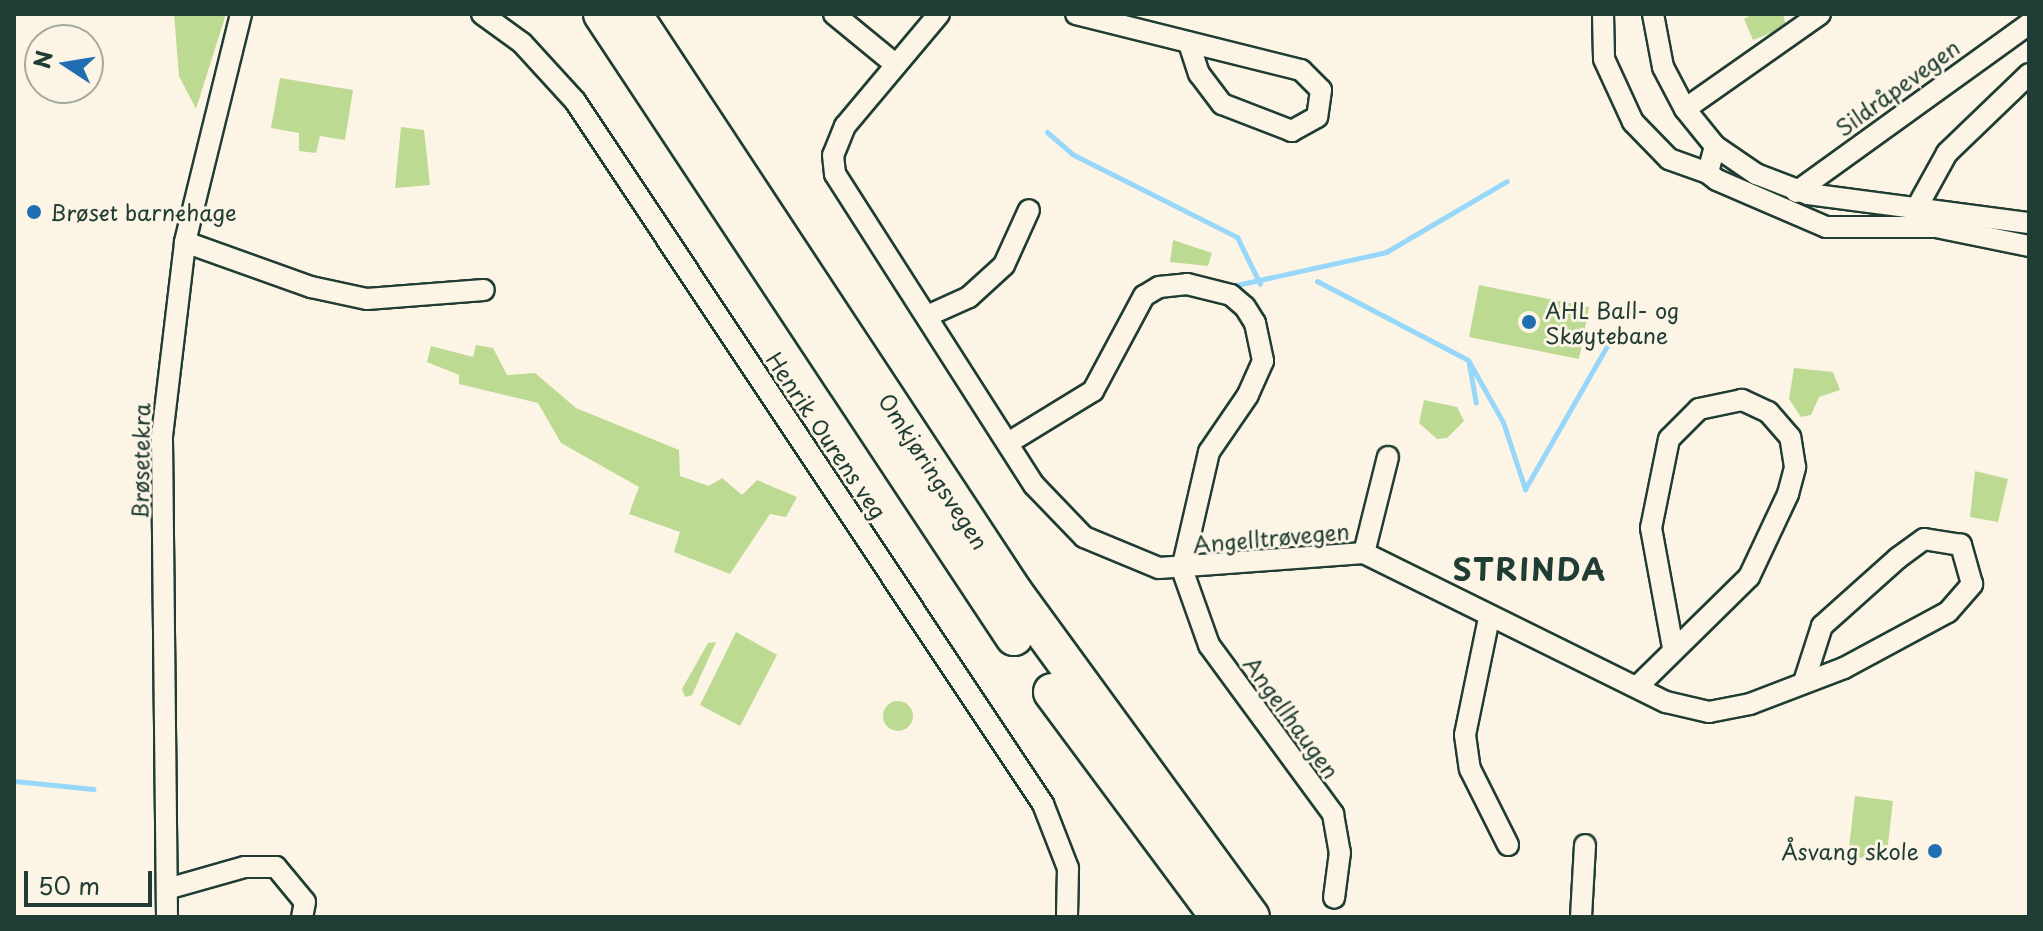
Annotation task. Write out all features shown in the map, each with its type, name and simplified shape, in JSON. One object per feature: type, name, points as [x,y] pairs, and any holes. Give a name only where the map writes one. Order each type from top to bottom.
[{"type":"highway","name":"Omkjøringsvegen","points":[[602,14],[992,606],[1219,917]]},
{"type":"highway","name":"Omkjøringsvegen","points":[[633,14],[1014,592],[1251,917]]},
{"type":"street","name":"Brøsetekra","points":[[167,917],[162,436],[185,242],[241,14]]},
{"type":"street","name":"Henrik Ourens veg","points":[[482,14],[522,43],[575,101],[1043,804],[1068,868],[1067,917]]},
{"type":"street","points":[[834,14],[896,65]]},
{"type":"street","name":"Angelltrøvegen","points":[[939,14],[845,126],[833,155],[835,174],[1034,485],[1084,537],[1122,556],[1182,569],[1320,552],[1364,553],[1489,618],[1666,702],[1709,712],[1750,704],[1804,682],[1905,640],[1948,612],[1972,584],[1961,545],[1924,539],[1898,558],[1822,626],[1804,682]]},
{"type":"street","points":[[1076,14],[1307,73],[1321,90],[1317,117],[1292,131],[1222,104],[1199,74],[1189,43]]},
{"type":"street","points":[[1603,14],[1609,76],[1642,135],[1679,165],[1708,173],[1826,227],[1936,227],[2029,246]]},
{"type":"street","points":[[1653,14],[1663,67],[1685,109],[1715,146],[1796,192],[2029,223]]},
{"type":"street","points":[[1685,109],[1820,14]]},
{"type":"street","name":"Sildråpevegen","points":[[1796,192],[2029,24]]},
{"type":"street","points":[[1916,209],[1940,161],[2029,74]]},
{"type":"street","points":[[1708,173],[1715,146]]},
{"type":"street","points":[[927,316],[969,297],[1004,265],[1029,210]]},
{"type":"street","points":[[185,242],[311,287],[367,299],[427,299],[484,290]]},
{"type":"street","name":"Angelltrøvegen","points":[[1008,443],[1064,415],[1093,391],[1144,296],[1159,287],[1187,284],[1231,295],[1245,307],[1255,323],[1263,361],[1248,395],[1209,452],[1182,569]]},
{"type":"street","points":[[1637,687],[1755,569],[1795,467],[1790,437],[1768,412],[1742,400],[1699,409],[1669,439],[1665,452],[1651,528],[1673,648]]},
{"type":"street","name":"Angelltrøvegen","points":[[1364,553],[1388,457]]},
{"type":"street","name":"Angellhaugen","points":[[1182,569],[1209,645],[1333,814],[1340,852],[1334,898]]},
{"type":"street","points":[[1489,618],[1465,735],[1470,769],[1508,845]]},
{"type":"street","points":[[1581,917],[1585,845]]},
{"type":"street","points":[[167,889],[245,867],[276,867],[305,902],[302,917]]},
{"type":"green space","points":[[174,14],[226,14],[196,109],[179,76]]},
{"type":"green space","points":[[1753,14],[1783,14],[1786,27],[1753,40],[1744,19]]},
{"type":"green space","points":[[280,78],[353,90],[345,140],[320,136],[316,153],[299,151],[299,133],[271,128]]},
{"type":"green space","points":[[401,127],[424,130],[430,185],[395,188]]},
{"type":"green space","points":[[1173,240],[1212,253],[1208,266],[1170,262]]},
{"type":"green space","name":"AHL Ball- og Skøytebane","points":[[1479,285],[1589,307],[1579,359],[1469,337]]},
{"type":"green space","points":[[476,345],[493,348],[507,375],[535,373],[576,408],[679,450],[680,476],[709,486],[722,478],[742,495],[757,480],[797,497],[786,517],[770,514],[730,574],[674,552],[680,532],[629,514],[639,487],[561,443],[538,403],[459,384],[459,375],[427,362],[431,346],[473,357]]},
{"type":"green space","points":[[1794,368],[1833,372],[1840,390],[1819,397],[1811,415],[1801,417],[1789,399]]},
{"type":"green space","points":[[1424,400],[1457,407],[1464,421],[1447,438],[1437,439],[1419,423]]},
{"type":"green space","points":[[1975,471],[2008,479],[1998,522],[1970,517]]},
{"type":"green space","points":[[736,632],[777,655],[740,726],[700,705]]},
{"type":"green space","points":[[716,642],[692,695],[685,697],[682,689],[708,643]]},
{"type":"green space","points":[[898,701],[909,705],[913,716],[909,727],[898,731],[887,727],[883,716],[887,705]]},
{"type":"green space","points":[[1855,796],[1893,801],[1886,861],[1848,856]]},
{"type":"waterway","points":[[1047,132],[1072,154],[1237,237],[1260,284]]},
{"type":"waterway","points":[[1232,286],[1386,252],[1507,181]]},
{"type":"waterway","points":[[1317,281],[1468,360],[1503,422],[1525,489],[1615,332]]},
{"type":"waterway","points":[[1469,364],[1476,402]]},
{"type":"waterway","points":[[14,781],[94,789]]},
{"type":"place","name":"Brøset barnehage","points":[[34,212]]},
{"type":"place","name":"AHL Ball- og Skøytebane","points":[[1529,322]]},
{"type":"place","name":"Åsvang skole","points":[[1935,851]]},
{"type":"district","name":"STRINDA","points":[[1530,569]]}]
